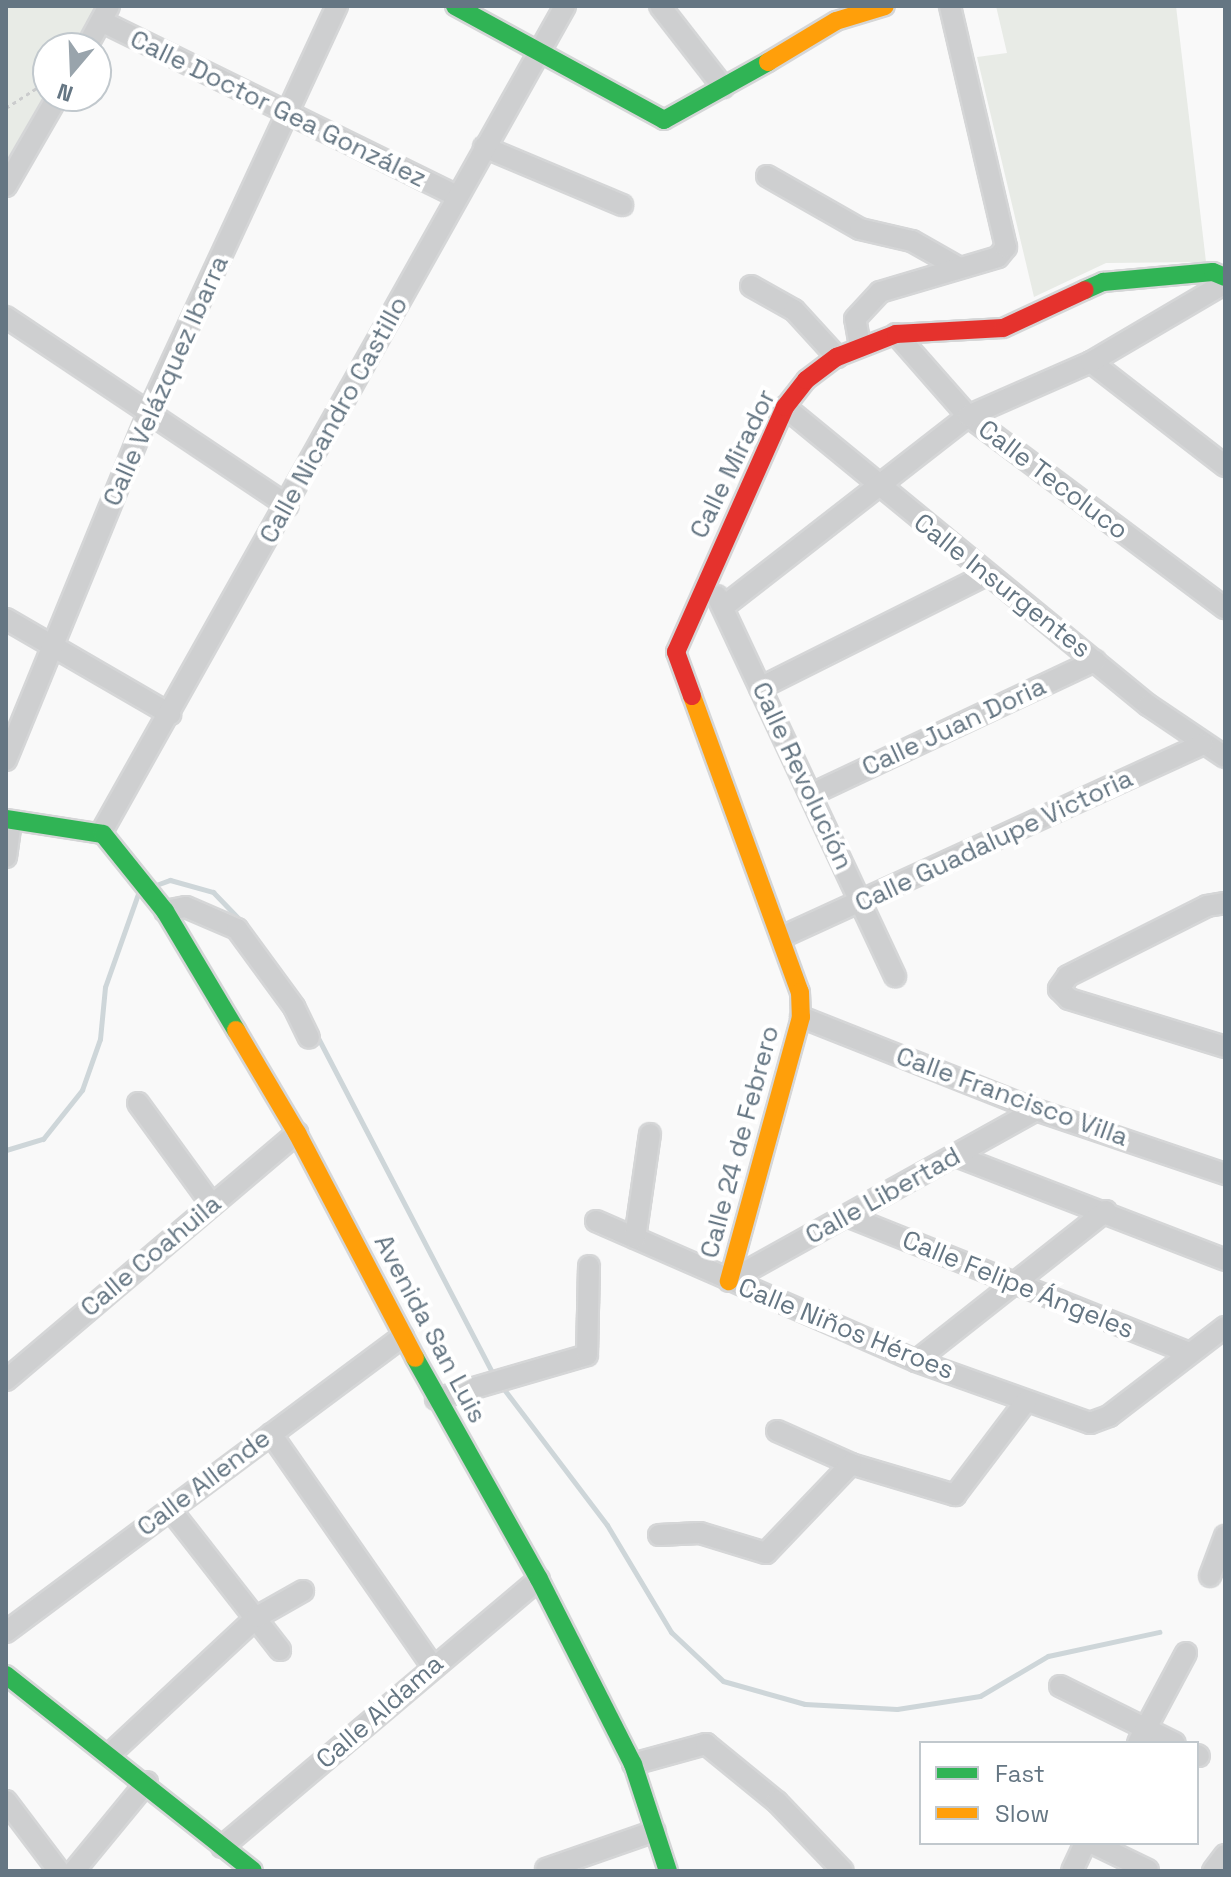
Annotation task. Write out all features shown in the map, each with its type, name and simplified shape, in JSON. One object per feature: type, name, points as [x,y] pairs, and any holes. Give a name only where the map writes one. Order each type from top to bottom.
[{"type":"street","name":"Calle Velázquez Ibarra","points":[[6,760],[148,413],[337,6]]},
{"type":"street","points":[[455,6],[537,55],[654,118],[673,119],[836,21],[885,6]]},
{"type":"street","name":"Calle Nicandro Castillo","points":[[102,834],[288,506],[456,196],[565,6]]},
{"type":"street","points":[[660,6],[723,87]]},
{"type":"street","points":[[860,346],[855,319],[880,292],[998,257],[1006,247],[950,6]]},
{"type":"street","name":"Calle Doctor Gea González","points":[[105,14],[289,113],[456,196]]},
{"type":"street","points":[[95,32],[105,14]]},
{"type":"street","points":[[6,186],[41,112]]},
{"type":"street","points":[[484,147],[622,205]]},
{"type":"street","points":[[767,176],[860,229],[912,241],[958,267]]},
{"type":"street","name":"Calle Mirador","points":[[784,936],[676,652],[785,407],[806,380],[837,357],[896,334],[1003,328],[1103,282],[1213,272],[1225,277]]},
{"type":"street","points":[[723,607],[874,485],[968,416],[1091,362],[1225,283]]},
{"type":"street","points":[[751,286],[794,310],[837,357]]},
{"type":"street","points":[[6,317],[288,506]]},
{"type":"street","name":"Calle Tecoluco","points":[[896,334],[968,416],[1225,608]]},
{"type":"street","points":[[1091,362],[1225,466]]},
{"type":"street","name":"Calle Insurgentes","points":[[785,407],[874,485],[986,575],[1203,744],[1225,757]]},
{"type":"street","points":[[760,688],[986,575]]},
{"type":"street","name":"Calle Revolución","points":[[707,577],[812,794],[895,976]]},
{"type":"street","points":[[6,619],[170,714]]},
{"type":"street","name":"Calle Juan Doria","points":[[812,794],[1095,661]]},
{"type":"street","name":"Calle Guadalupe Victoria","points":[[784,936],[1203,744]]},
{"type":"street","points":[[6,857],[8,821],[102,834]]},
{"type":"street","name":"Avenida San Luis","points":[[102,834],[162,907],[297,1133],[436,1399],[539,1579],[633,1764],[668,1871]]},
{"type":"street","points":[[1225,903],[1207,906],[1068,976],[1059,989],[1069,999],[1225,1047]]},
{"type":"street","points":[[162,907],[186,907],[237,929],[294,1007],[309,1038]]},
{"type":"street","points":[[784,936],[800,992],[801,1017]]},
{"type":"street","name":"Calle Francisco Villa","points":[[801,1017],[1036,1110],[1225,1174]]},
{"type":"street","name":"Calle 24 de Febrero","points":[[729,1281],[801,1017]]},
{"type":"street","points":[[138,1103],[212,1205]]},
{"type":"street","name":"Calle Libertad","points":[[729,1281],[1036,1110]]},
{"type":"street","name":"Calle Coahuila","points":[[6,1380],[297,1133]]},
{"type":"street","points":[[635,1238],[650,1134]]},
{"type":"street","points":[[956,1156],[1106,1211],[1225,1260]]},
{"type":"street","points":[[916,1361],[1009,1284],[1106,1211]]},
{"type":"street","name":"Calle Felipe Ángeles","points":[[847,1216],[1009,1284],[1189,1353]]},
{"type":"street","name":"Calle Niños Héroes","points":[[596,1221],[916,1361],[1026,1401],[1100,1423],[1189,1353]]},
{"type":"street","points":[[436,1399],[587,1355],[589,1266]]},
{"type":"street","points":[[1189,1353],[1225,1327]]},
{"type":"street","name":"Calle Allende","points":[[6,1632],[403,1336]]},
{"type":"street","points":[[777,1431],[851,1464],[955,1495],[1026,1401]]},
{"type":"street","points":[[271,1434],[432,1666]]},
{"type":"street","points":[[659,1535],[700,1533],[766,1553],[851,1464]]},
{"type":"street","points":[[170,1509],[280,1650]]},
{"type":"street","points":[[1210,1576],[1224,1540]]},
{"type":"street","name":"Calle Aldama","points":[[222,1847],[432,1666],[539,1579]]},
{"type":"street","points":[[110,1754],[257,1617],[303,1591]]},
{"type":"street","points":[[1142,1735],[1186,1653]]},
{"type":"street","points":[[6,1675],[147,1782],[253,1871]]},
{"type":"street","points":[[1060,1686],[1142,1735],[1167,1741]]},
{"type":"street","points":[[633,1764],[706,1744],[777,1802],[843,1871]]},
{"type":"street","points":[[74,1871],[147,1782]]},
{"type":"street","points":[[6,1801],[59,1871]]},
{"type":"street","points":[[546,1869],[655,1831]]},
{"type":"street","points":[[1072,1871],[1084,1845]]},
{"type":"street","points":[[1096,1845],[1148,1870]]},
{"type":"street","points":[[1213,1871],[1225,1855]]},
{"type":"path","points":[[6,108],[32,98]]},
{"type":"shaded area","points":[[6,6],[105,6],[90,32],[32,32],[32,112],[39,112],[6,175]]},
{"type":"shaded area","points":[[996,6],[1176,6],[1206,262],[1106,263],[1034,297],[977,57],[1007,53]]},
{"type":"waterway","points":[[156,885],[170,880],[213,892],[242,922]]},
{"type":"waterway","points":[[6,1150],[43,1139],[82,1090],[100,1039],[105,987],[139,891]]},
{"type":"waterway","points":[[316,1034],[494,1376]]},
{"type":"waterway","points":[[500,1384],[607,1525],[671,1632],[723,1681],[805,1704],[897,1709],[980,1696],[1048,1656],[1159,1632]]},
{"type":"traffic: fast","points":[[455,6],[664,120],[768,62]]},
{"type":"traffic: fast","points":[[1085,290],[1103,282],[1213,272],[1225,277]]},
{"type":"traffic: fast","points":[[6,819],[103,834],[165,911],[236,1030]]},
{"type":"traffic: fast","points":[[415,1358],[539,1579],[633,1764],[668,1871]]},
{"type":"traffic: fast","points":[[6,1675],[253,1871]]},
{"type":"traffic: slow","points":[[768,62],[836,21],[885,6]]},
{"type":"traffic: slow","points":[[692,696],[800,992],[801,1017],[729,1281]]},
{"type":"traffic: slow","points":[[236,1030],[297,1133],[415,1358]]},
{"type":"traffic: jam","points":[[692,696],[676,652],[785,407],[806,380],[837,357],[896,334],[1003,328],[1085,290]]}]
